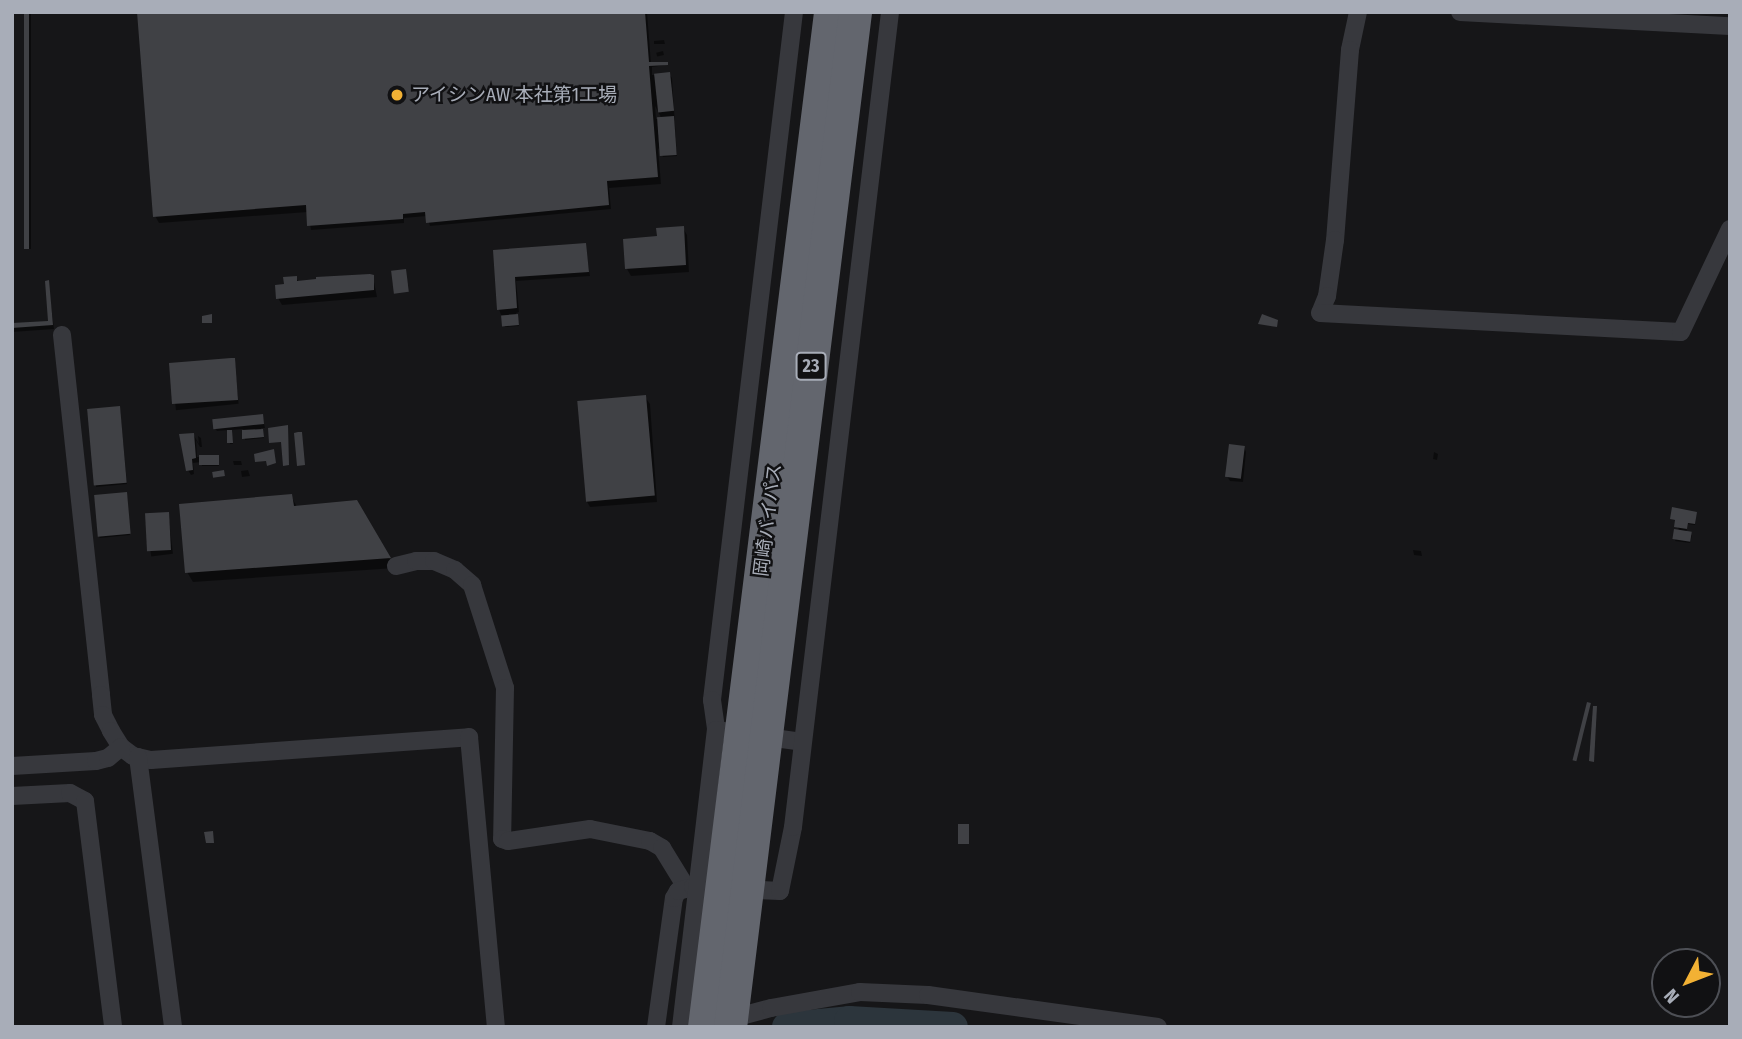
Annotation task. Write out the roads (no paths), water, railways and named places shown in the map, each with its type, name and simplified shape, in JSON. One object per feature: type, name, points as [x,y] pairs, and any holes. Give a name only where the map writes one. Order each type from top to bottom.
[{"type":"highway","name":"岡崎バイパス","points":[[730,1027],[744,809],[746,733],[830,12]]},
{"type":"highway","name":"岡崎バイパス","points":[[746,733],[855,12]]},
{"type":"highway","name":"岡崎バイパス","points":[[704,1027],[744,809]]},
{"type":"street","points":[[794,12],[712,701],[746,733],[802,742]]},
{"type":"street","points":[[656,1027],[674,898],[686,887],[780,891],[793,827],[890,12]]},
{"type":"street","points":[[1358,12],[1350,50],[1328,296],[1320,313],[1681,332],[1730,229]]},
{"type":"street","points":[[1460,12],[1730,26]]},
{"type":"street","points":[[62,335],[103,715],[121,747],[138,757],[162,761],[469,737],[496,1027]]},
{"type":"street","points":[[751,371],[769,373]]},
{"type":"street","points":[[821,379],[846,382]]},
{"type":"street","points":[[396,566],[416,561],[433,561],[455,570],[472,585],[505,688],[502,839],[508,841],[590,829],[650,841],[662,848],[686,887]]},
{"type":"street","points":[[681,1027],[713,771],[746,733]]},
{"type":"street","points":[[12,766],[96,761],[108,758],[121,747]]},
{"type":"street","points":[[138,757],[173,1027]]},
{"type":"street","points":[[12,796],[70,793],[85,801],[113,1027]]},
{"type":"street","points":[[693,1027],[771,1008],[860,992],[928,995],[1158,1027]]},
{"type":"waterway","points":[[787,1027],[849,1021],[953,1027]]},
{"type":"place","name":"アイシンAW 本社第1工場","points":[[397,95]]}]
